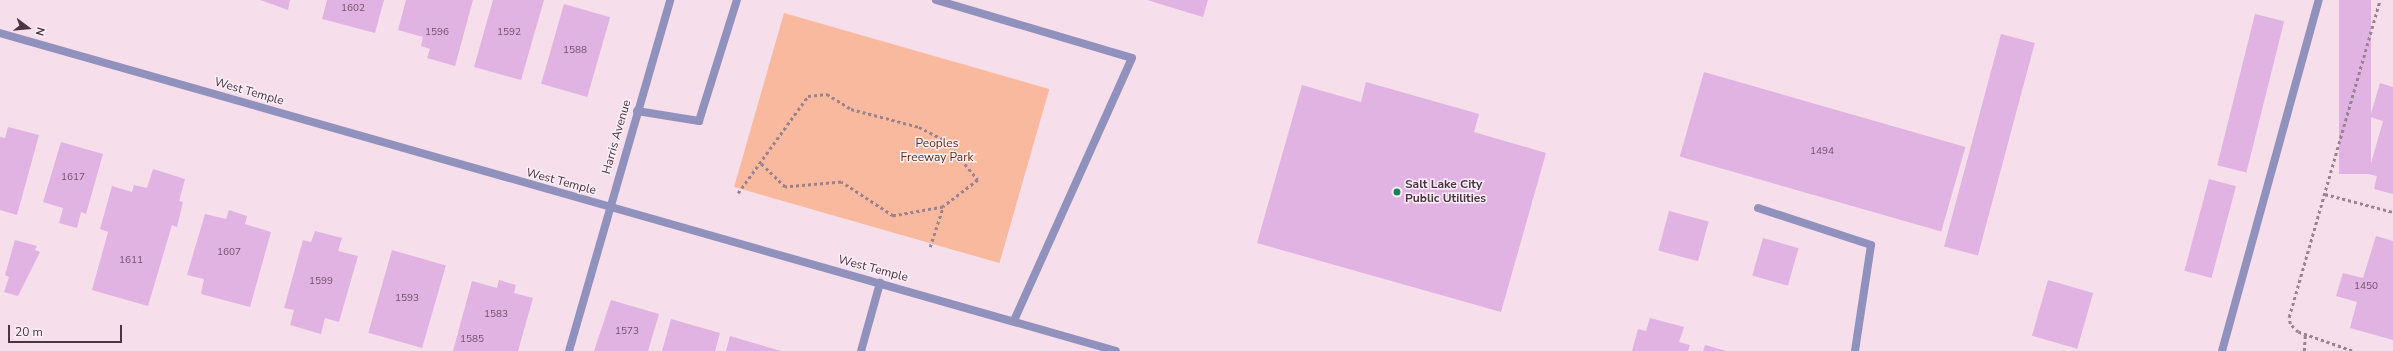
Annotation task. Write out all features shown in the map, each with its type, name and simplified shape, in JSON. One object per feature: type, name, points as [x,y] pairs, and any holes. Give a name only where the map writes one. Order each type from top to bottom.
[{"type":"street","name":"Harris Avenue","points":[[569,351],[609,207],[670,0]]},
{"type":"street","points":[[637,111],[699,121],[737,0]]},
{"type":"street","points":[[936,0],[1132,58],[1014,321]]},
{"type":"street","points":[[2222,351],[2320,0]]},
{"type":"street","name":"West Temple","points":[[0,33],[1116,351]]},
{"type":"street","points":[[1758,208],[1871,245],[1855,351]]},
{"type":"street","points":[[861,351],[880,283]]},
{"type":"path","points":[[2352,351],[2305,335],[2290,324],[2290,317],[2380,0]]},
{"type":"path","points":[[738,192],[761,164],[808,96],[827,94],[851,109],[919,127],[946,142],[978,180],[943,208],[893,216],[841,182],[785,187],[761,164]]},
{"type":"path","points":[[2325,194],[2393,212]]},
{"type":"path","points":[[930,247],[943,208]]},
{"type":"path","points":[[2304,351],[2305,335]]},
{"type":"green space","name":"Peoples Freeway Park","points":[[784,13],[1049,89],[999,263],[734,187]]},
{"type":"building","points":[[260,0],[290,0],[288,10]]},
{"type":"building","points":[[327,0],[384,0],[375,33],[322,19]]},
{"type":"building","points":[[406,0],[473,0],[455,66],[427,58],[430,49],[421,46],[423,37],[398,30]]},
{"type":"building","points":[[493,0],[544,0],[521,80],[474,67]]},
{"type":"building","points":[[1147,0],[1208,0],[1203,17]]},
{"type":"building","points":[[2339,0],[2371,0],[2371,174],[2339,174]]},
{"type":"building","points":[[564,4],[610,17],[587,97],[541,84]]},
{"type":"building","points":[[2255,14],[2284,21],[2246,173],[2217,165]]},
{"type":"building","points":[[2001,34],[2035,43],[1978,256],[1944,247]]},
{"type":"building","points":[[1704,72],[1965,147],[1941,232],[1680,157]]},
{"type":"building","points":[[1366,82],[1479,114],[1474,132],[1546,153],[1501,312],[1257,243],[1302,85],[1361,102]]},
{"type":"building","points":[[2380,83],[2393,87],[2393,194],[2374,189],[2377,176],[2368,174],[2383,121],[2370,117]]},
{"type":"building","points":[[8,127],[39,135],[17,215],[0,210],[0,137],[5,138]]},
{"type":"building","points":[[61,142],[103,154],[86,214],[81,212],[77,228],[59,223],[63,208],[43,202]]},
{"type":"building","points":[[153,169],[185,179],[179,201],[183,202],[177,227],[172,225],[148,306],[92,290],[108,232],[100,229],[112,186],[132,192],[134,185],[147,188]]},
{"type":"building","points":[[2209,179],[2236,186],[2211,278],[2184,271]]},
{"type":"building","points":[[229,210],[247,216],[245,224],[271,232],[250,307],[201,294],[204,279],[187,275],[205,214],[226,219]]},
{"type":"building","points":[[1669,211],[1709,222],[1698,261],[1658,251]]},
{"type":"building","points":[[315,231],[342,238],[338,251],[358,256],[339,322],[325,318],[321,334],[290,325],[294,310],[284,308],[303,240],[311,242]]},
{"type":"building","points":[[2376,236],[2393,241],[2393,340],[2350,328],[2357,302],[2336,296],[2343,273],[2363,278]]},
{"type":"building","points":[[1763,238],[1799,248],[1788,286],[1752,275]]},
{"type":"building","points":[[15,240],[37,246],[35,250],[40,252],[18,296],[4,292],[9,277],[5,275]]},
{"type":"building","points":[[392,250],[446,265],[422,348],[368,333]]},
{"type":"building","points":[[499,280],[516,285],[514,293],[533,298],[518,351],[453,351],[472,281],[497,288]]},
{"type":"building","points":[[2048,280],[2093,293],[2077,349],[2032,336]]},
{"type":"building","points":[[611,300],[659,314],[648,351],[594,351]]},
{"type":"building","points":[[1650,318],[1684,327],[1679,342],[1690,345],[1688,351],[1632,351],[1638,329],[1646,331]]},
{"type":"building","points":[[671,319],[720,333],[715,351],[662,351]]},
{"type":"building","points":[[730,336],[781,351],[726,351]]},
{"type":"building","points":[[1705,345],[1726,351],[1703,351]]},
{"type":"place","name":"Salt Lake City Public Utilities","points":[[1397,192]]}]
